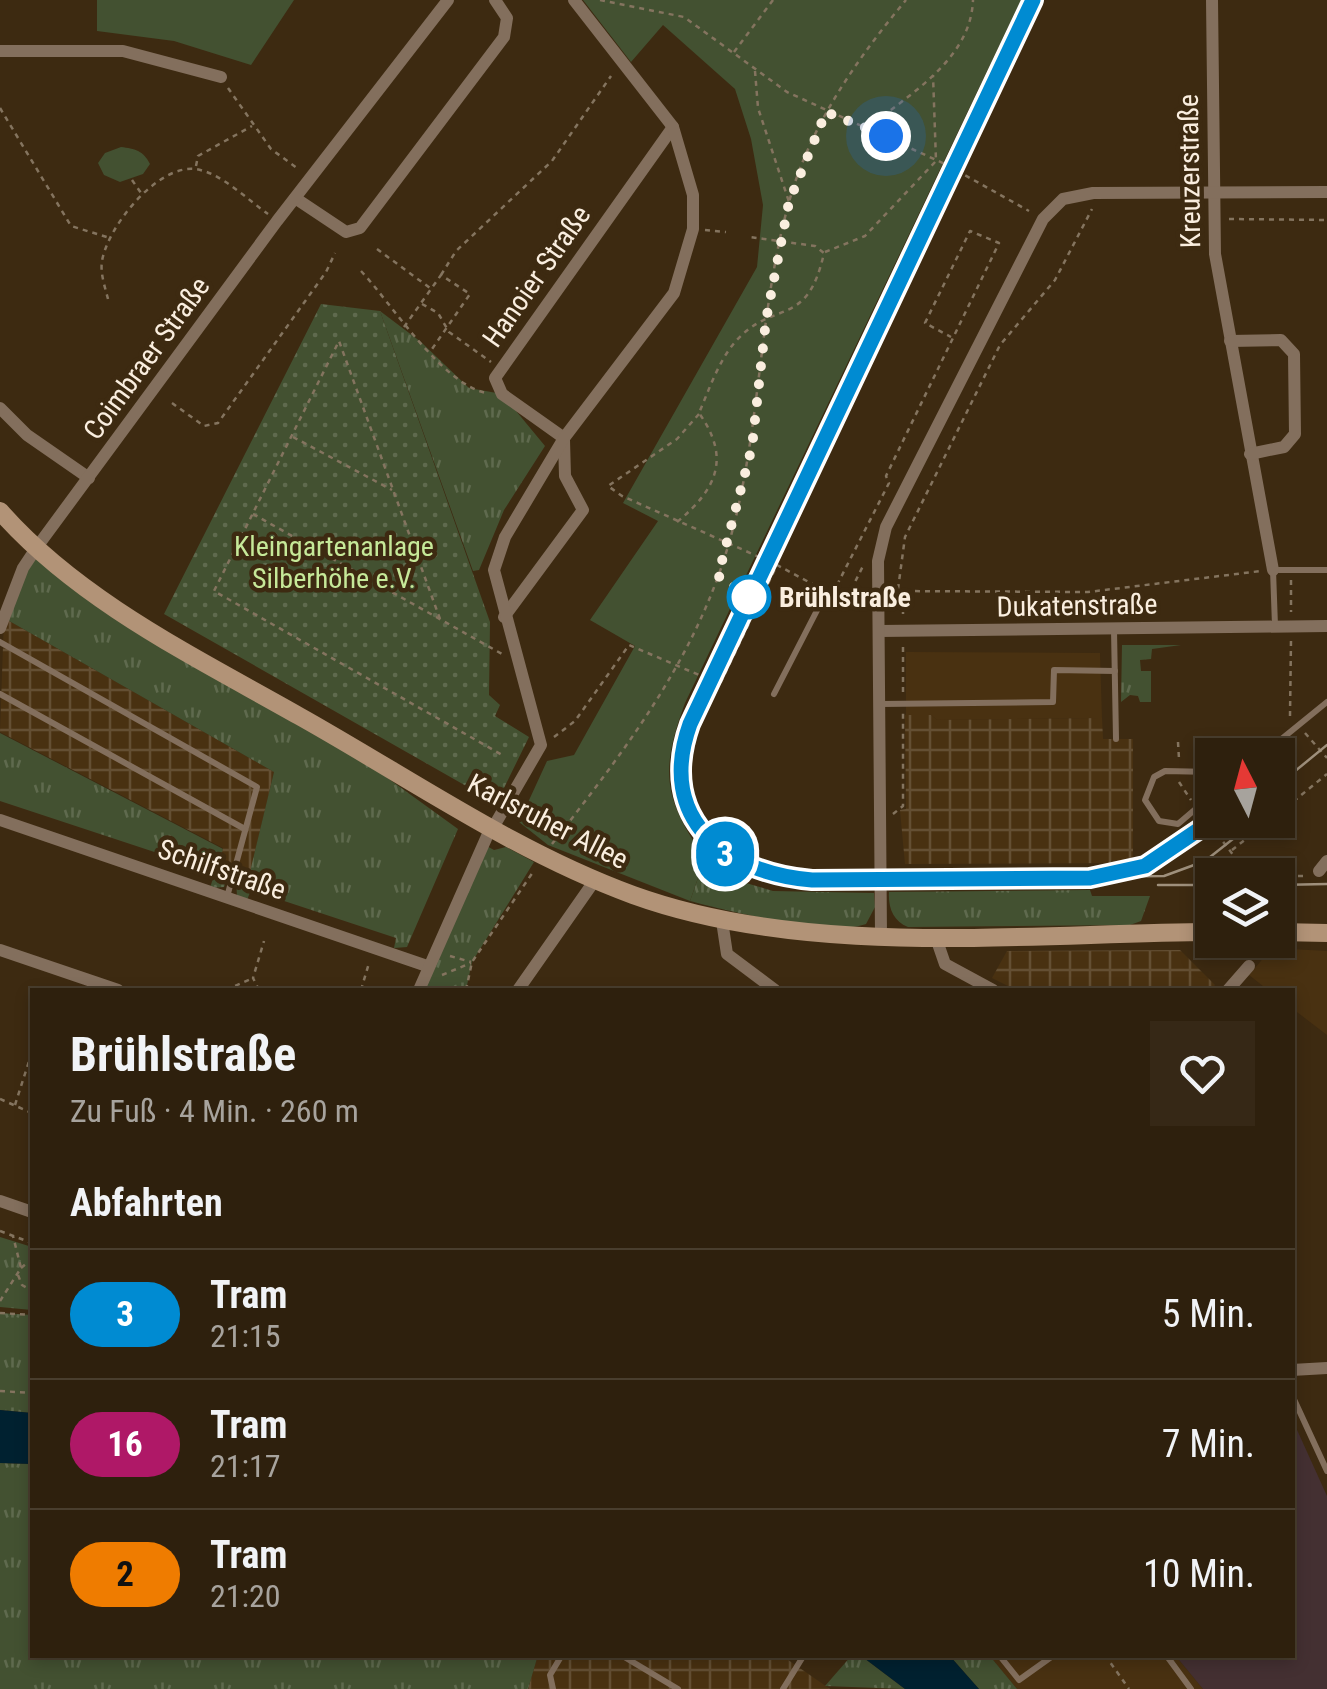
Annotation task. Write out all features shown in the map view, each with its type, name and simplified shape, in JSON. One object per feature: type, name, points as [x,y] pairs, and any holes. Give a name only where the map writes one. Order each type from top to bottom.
[{"type":"street","name":"Coimbraer Straße","points":[[0,628],[23,568],[37,547],[277,221],[448,0]]},
{"type":"street","points":[[295,198],[346,232],[360,228],[504,38],[507,18],[495,0]]},
{"type":"street","points":[[423,979],[493,826],[541,745],[494,570],[505,537],[564,438],[674,293],[693,229],[690,180],[673,126],[574,0]]},
{"type":"street","name":"Kreuzerstraße","points":[[1212,0],[1214,254],[1274,570]]},
{"type":"street","points":[[0,51],[123,50],[221,77]]},
{"type":"street","name":"Hanoier Straße","points":[[564,438],[502,394],[495,378],[673,126]]},
{"type":"street","points":[[881,935],[878,561],[886,527],[1043,219],[1064,199],[1093,193],[1327,192]]},
{"type":"street","points":[[1230,340],[1281,340],[1294,354],[1295,434],[1284,447],[1250,454]]},
{"type":"street","points":[[0,408],[27,435],[89,478]]},
{"type":"street","points":[[504,617],[583,510],[565,476],[564,438]]},
{"type":"street","name":"Karlsruher Allee","points":[[0,511],[37,547],[120,610],[493,826],[596,880],[722,921],[781,930],[881,935],[1195,932]]},
{"type":"street","name":"Dukatenstraße","points":[[879,631],[1327,626]]},
{"type":"street","name":"Schilfstraße","points":[[0,820],[227,898],[423,979]]},
{"type":"street","points":[[519,988],[596,880]]},
{"type":"street","points":[[722,921],[727,954],[772,988]]},
{"type":"street","points":[[1295,932],[1327,933]]},
{"type":"street","points":[[936,935],[945,964],[989,988]]},
{"type":"street","points":[[0,950],[112,988]]},
{"type":"street","points":[[1230,988],[1249,966]]},
{"type":"street","points":[[0,1201],[30,1211]]},
{"type":"street","points":[[1295,1370],[1327,1368]]},
{"type":"lane","points":[[1275,627],[1274,570],[1327,570]]},
{"type":"lane","points":[[774,694],[830,591]]},
{"type":"lane","points":[[1114,630],[1116,739]]},
{"type":"lane","points":[[0,642],[257,787],[242,828],[227,898]]},
{"type":"lane","points":[[880,704],[1054,702],[1054,670],[1115,671]]},
{"type":"lane","points":[[0,694],[242,828]]},
{"type":"lane","points":[[1282,738],[1327,702]]},
{"type":"lane","points":[[1195,772],[1165,772],[1154,777],[1146,800],[1160,821],[1178,824],[1195,809]]},
{"type":"lane","points":[[1295,1401],[1327,1470]]},
{"type":"lane","points":[[554,1689],[550,1675],[560,1658]]},
{"type":"lane","points":[[626,1658],[678,1689]]},
{"type":"lane","points":[[783,1689],[802,1658]]},
{"type":"lane","points":[[1002,1658],[1019,1680],[1050,1658]]},
{"type":"lane","points":[[1168,1658],[1191,1689]]},
{"type":"path","points":[[600,0],[684,17],[755,69],[826,112],[936,161],[1043,219]]},
{"type":"path","points":[[733,53],[773,0]]},
{"type":"path","points":[[550,847],[657,704],[718,576],[752,447],[766,320],[789,202],[826,112],[849,72],[906,0]]},
{"type":"path","points":[[866,129],[945,66],[972,23],[973,0]]},
{"type":"path","points":[[755,69],[758,108],[789,202]]},
{"type":"path","points":[[824,253],[865,236],[936,161],[932,75]]},
{"type":"path","points":[[404,327],[456,252],[552,161],[611,76]]},
{"type":"path","points":[[221,77],[271,149],[302,172]]},
{"type":"path","points":[[0,108],[70,226],[111,238]]},
{"type":"path","points":[[196,169],[198,156],[254,125]]},
{"type":"path","points":[[108,299],[101,268],[111,238],[142,194],[161,175],[196,169],[210,173],[277,221]]},
{"type":"path","points":[[132,180],[142,194]]},
{"type":"path","points":[[898,591],[905,537],[1000,345],[1055,280],[1097,202]]},
{"type":"path","points":[[1215,219],[1327,220]]},
{"type":"path","points":[[693,229],[726,232]]},
{"type":"path","points":[[830,591],[864,532],[999,243],[970,231],[925,323],[952,337]]},
{"type":"path","points":[[750,237],[814,246],[824,253]]},
{"type":"path","points":[[377,249],[432,288]]},
{"type":"path","points":[[172,404],[204,426],[218,424],[326,272],[334,252]]},
{"type":"path","points":[[777,565],[608,486],[677,438],[700,413],[726,354],[737,339],[807,300],[818,279],[824,253]]},
{"type":"path","points":[[361,271],[404,327],[468,388],[502,394]]},
{"type":"path","points":[[431,350],[470,294],[441,275]]},
{"type":"path","points":[[421,303],[492,362]]},
{"type":"path","points":[[440,620],[339,341],[214,592],[504,756]]},
{"type":"path","points":[[934,382],[939,384]]},
{"type":"path","points":[[919,412],[924,414]]},
{"type":"path","points":[[678,522],[700,503],[717,465],[717,442],[700,413]]},
{"type":"path","points":[[292,436],[393,491]]},
{"type":"path","points":[[904,441],[911,444]]},
{"type":"path","points":[[253,514],[503,655]]},
{"type":"path","points":[[864,532],[870,534]]},
{"type":"path","points":[[849,562],[862,568]]},
{"type":"path","points":[[1290,570],[1289,714],[1327,758]]},
{"type":"path","points":[[1295,800],[1327,774]]},
{"type":"path","points":[[1231,851],[1247,838]]},
{"type":"path","points":[[466,988],[472,962],[540,862]]},
{"type":"path","points":[[230,988],[252,978],[264,941]]},
{"type":"path","points":[[433,952],[472,962]]},
{"type":"path","points":[[362,988],[371,958]]},
{"type":"path","points":[[423,979],[472,962]]},
{"type":"path","points":[[252,978],[258,988]]},
{"type":"path","points":[[15,1105],[30,1058]]},
{"type":"path","points":[[0,1099],[30,1111]]},
{"type":"path","points":[[0,1231],[30,1242]]},
{"type":"path","points":[[13,1236],[20,1254],[18,1273],[22,1285],[30,1290]]},
{"type":"path","points":[[0,1301],[30,1261]]},
{"type":"path","points":[[0,1312],[30,1316]]},
{"type":"path","points":[[0,1391],[30,1393]]},
{"type":"path","points":[[1107,1658],[1129,1689]]},
{"type":"shaded area","points":[[4,618],[274,772],[248,881],[216,872],[223,848],[0,732]]},
{"type":"shaded area","points":[[906,652],[1100,653],[1102,718],[937,720],[931,715],[906,715]]},
{"type":"shaded area","points":[[905,715],[931,715],[937,720],[1102,718],[1103,739],[1133,739],[1133,863],[905,864],[900,810],[906,809]]},
{"type":"shaded area","points":[[1295,949],[1327,951],[1327,1035],[1295,1011],[1295,988],[1265,988],[1249,975],[1263,958],[1295,958]]},
{"type":"shaded area","points":[[1180,950],[1215,985],[1012,988],[992,978],[1007,951]]},
{"type":"shaded area","points":[[1295,1425],[1327,1496],[1327,1689],[1203,1689],[1177,1658],[1295,1658]]},
{"type":"shaded area","points":[[537,1658],[785,1658],[830,1689],[528,1689]]},
{"type":"shaded area","points":[[991,1658],[1177,1658],[1203,1689],[1017,1689]]},
{"type":"green space","points":[[97,0],[294,0],[251,65],[174,41],[97,31]]},
{"type":"green space","points":[[583,0],[1021,0],[685,703],[669,766],[674,801],[705,858],[690,901],[548,845],[519,822],[547,761],[574,755],[635,646],[590,620],[658,521],[623,503],[757,267],[763,205],[751,139],[735,89],[663,25],[631,62]]},
{"type":"green space","points":[[121,147],[138,151],[150,164],[143,174],[120,182],[104,175],[98,163],[105,153]]},
{"type":"green space","name":"Kleingartenanlage Silberhöhe e.V.","points":[[321,304],[380,311],[490,622],[489,695],[500,705],[495,716],[529,737],[501,794],[489,799],[164,614]]},
{"type":"green space","points":[[380,311],[421,342],[469,388],[502,394],[545,446],[504,510],[479,570],[473,571]]},
{"type":"green space","points":[[37,547],[89,588],[306,719],[458,829],[407,947],[394,948],[396,938],[251,890],[247,900],[237,896],[236,878],[248,880],[274,772],[4,618]]},
{"type":"green space","points":[[1122,645],[1181,645],[1152,649],[1151,659],[1140,660],[1141,671],[1151,671],[1151,702],[1140,702],[1138,696],[1130,695],[1121,702]]},
{"type":"green space","points":[[0,733],[223,849],[216,872],[228,876],[224,887],[210,888],[215,872],[0,801]]},
{"type":"green space","points":[[481,843],[494,850],[506,847],[534,862],[472,962],[466,988],[421,988]]},
{"type":"green space","points":[[705,858],[739,881],[773,891],[874,893],[875,907],[866,924],[830,927],[780,921],[690,901]]},
{"type":"green space","points":[[1090,890],[1092,896],[1150,896],[1141,921],[1130,925],[908,927],[895,917],[889,898],[889,892]]},
{"type":"green space","points":[[0,1237],[30,1246],[30,1310],[0,1307]]},
{"type":"green space","points":[[0,1313],[30,1315],[30,1413],[0,1410]]},
{"type":"green space","points":[[0,1463],[30,1464],[30,1658],[537,1658],[528,1689],[0,1689]]},
{"type":"green space","points":[[849,1658],[864,1658],[905,1689],[825,1686]]},
{"type":"green space","points":[[952,1658],[991,1658],[1017,1689],[979,1689]]},
{"type":"water","points":[[0,1410],[30,1413],[30,1464],[0,1463]]},
{"type":"water","points":[[864,1658],[952,1658],[979,1689],[905,1689]]},
{"type":"tram line","points":[[1033,0],[690,724],[682,758],[683,788],[691,814],[726,853],[751,866],[812,880],[1164,876],[1205,861],[1234,838]]},
{"type":"tram line","name":"3","points":[[1033,0],[710,679],[684,745],[682,778],[692,813],[716,847],[749,869],[779,877],[1090,878],[1145,866],[1195,834]]},
{"type":"tram line","points":[[1295,771],[1327,745]]},
{"type":"tram line","points":[[1125,872],[1161,858],[1195,833]]},
{"type":"tram line","points":[[1295,885],[1327,884]]},
{"type":"tram line","points":[[1158,885],[1195,885]]},
{"type":"place","name":"Brühlstraße","points":[[749,597]]},
{"type":"route","points":[[749,597],[718,576],[752,447],[766,320],[789,202],[826,112],[886,136]]}]
